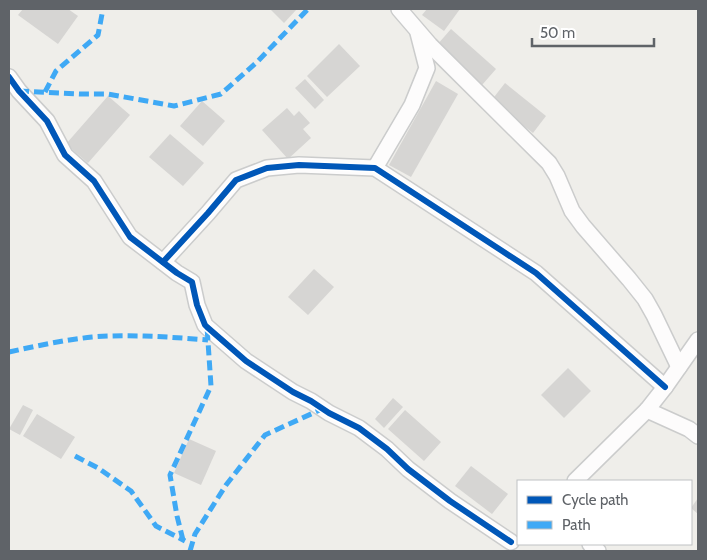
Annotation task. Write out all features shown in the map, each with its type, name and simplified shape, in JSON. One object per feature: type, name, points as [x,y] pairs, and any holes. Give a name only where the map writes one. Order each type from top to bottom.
[{"type":"street","points":[[399,9],[430,45],[549,163],[557,176],[572,211],[645,299],[679,367]]},
{"type":"street","points":[[375,168],[412,105],[427,68],[418,31]]},
{"type":"street","points":[[9,77],[19,91],[47,121],[65,155],[94,181],[130,237],[192,282],[197,305],[205,325],[246,361],[329,414],[359,428],[388,449],[408,468],[450,501],[511,543]]},
{"type":"street","points":[[162,262],[236,180],[267,168],[299,165],[375,168],[536,274],[665,387]]},
{"type":"street","points":[[576,480],[647,410],[698,340]]},
{"type":"street","points":[[647,410],[689,429],[698,436]]},
{"type":"building","points":[[23,9],[68,9],[78,16],[58,44],[18,15]]},
{"type":"building","points":[[270,9],[297,9],[284,23]]},
{"type":"building","points":[[427,9],[460,9],[444,31],[422,15]]},
{"type":"building","points":[[451,29],[496,69],[482,85],[437,45]]},
{"type":"building","points":[[339,44],[360,66],[327,97],[307,76]]},
{"type":"building","points":[[305,79],[324,100],[315,109],[295,88]]},
{"type":"building","points":[[436,81],[458,94],[411,177],[389,165]]},
{"type":"building","points":[[505,83],[546,116],[533,133],[491,101]]},
{"type":"building","points":[[108,96],[130,115],[88,163],[66,144]]},
{"type":"building","points":[[202,101],[225,121],[203,146],[180,126]]},
{"type":"building","points":[[287,108],[294,116],[299,111],[310,123],[303,129],[311,138],[288,159],[262,130]]},
{"type":"building","points":[[170,134],[204,163],[183,186],[149,157]]},
{"type":"building","points":[[314,269],[334,287],[308,315],[288,297]]},
{"type":"building","points":[[568,368],[591,391],[564,418],[541,395]]},
{"type":"building","points":[[393,398],[403,407],[384,428],[375,419]]},
{"type":"building","points":[[23,405],[33,410],[20,435],[9,429]]},
{"type":"building","points":[[405,410],[441,442],[424,461],[388,429]]},
{"type":"building","points":[[37,414],[75,437],[61,459],[23,436]]},
{"type":"building","points":[[189,439],[216,451],[201,485],[174,473]]},
{"type":"building","points":[[471,466],[508,494],[492,514],[455,486]]},
{"type":"building","points":[[698,498],[698,514],[692,507]]},
{"type":"marked path","points":[[45,92],[56,71],[98,35],[103,9]]},
{"type":"marked path","points":[[19,91],[108,94],[174,106],[221,94],[257,62],[308,9]]},
{"type":"marked path","points":[[183,540],[170,475],[211,386],[207,327]]},
{"type":"marked path","points":[[9,352],[61,341],[107,336],[208,340]]},
{"type":"marked path","points":[[190,551],[195,534],[226,485],[265,435],[322,409]]},
{"type":"marked path","points":[[75,456],[98,468],[131,491],[156,526],[185,541]]},
{"type":"cycle path","points":[[9,77],[19,91],[47,121],[65,155],[94,181],[130,237],[177,273],[192,282],[197,305],[207,327],[246,361],[293,392],[359,428],[450,501],[511,542]]},
{"type":"cycle path","points":[[163,262],[236,180],[267,168],[299,165],[375,168],[536,273],[665,387]]}]
